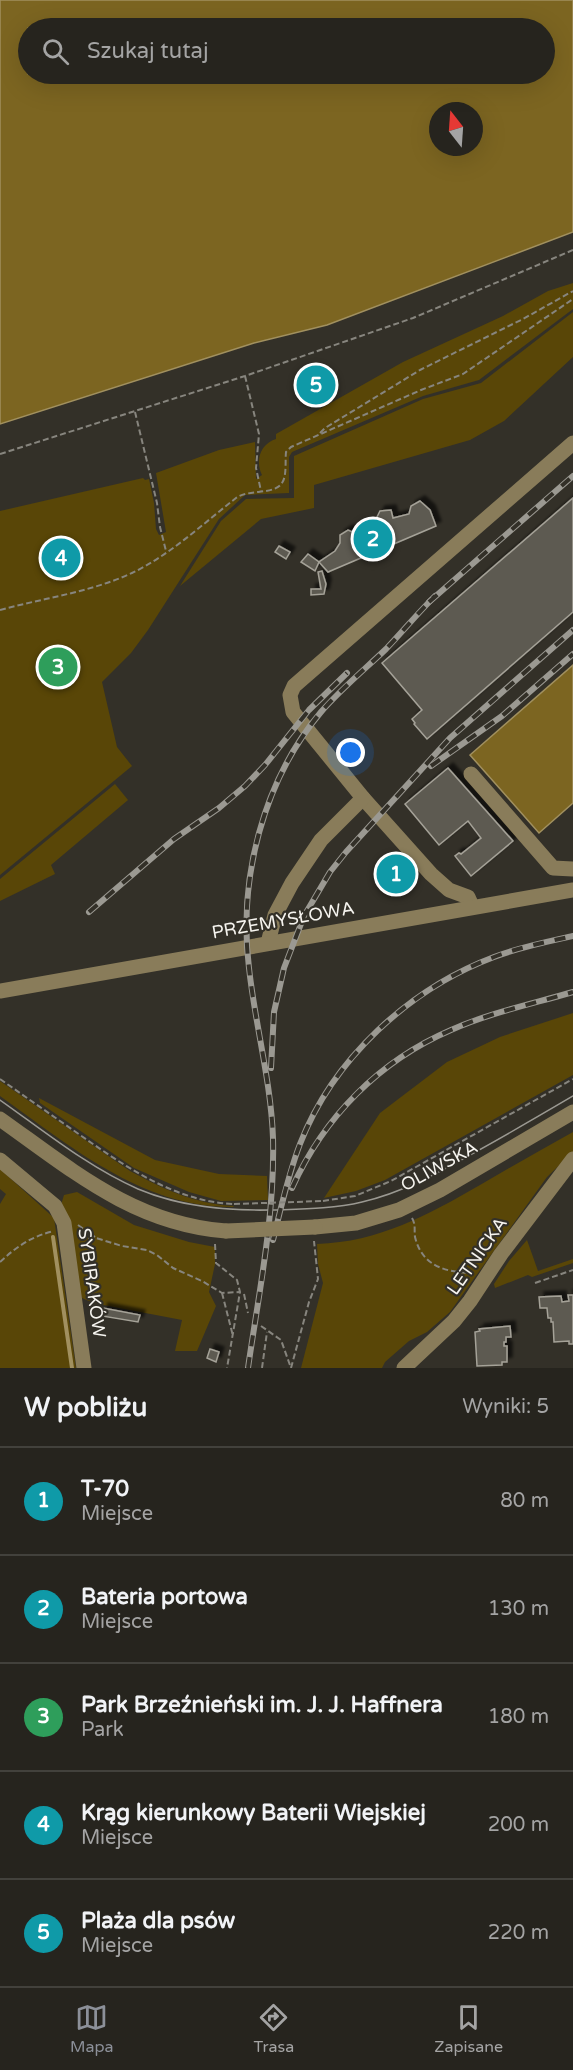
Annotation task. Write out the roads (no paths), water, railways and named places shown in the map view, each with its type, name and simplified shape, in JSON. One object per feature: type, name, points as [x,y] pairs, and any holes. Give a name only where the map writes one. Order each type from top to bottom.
[{"type":"street","points":[[472,906],[468,897],[449,890],[430,874],[363,798],[293,712],[290,695],[294,686],[573,443]]},
{"type":"street","points":[[471,774],[553,868],[573,869]]},
{"type":"street","points":[[268,943],[275,915],[292,883],[321,840],[363,798]]},
{"type":"street","name":"PRZEMYSŁOWA","points":[[0,990],[573,890]]},
{"type":"street","name":"OLIWSKA","points":[[0,1119],[112,1197],[132,1207],[191,1226],[226,1231],[314,1234],[399,1210],[440,1190],[573,1112]]},
{"type":"street","name":"LETNICKA","points":[[404,1368],[454,1321],[573,1159]]},
{"type":"street","name":"SYBIRAKÓW","points":[[0,1160],[56,1206],[60,1214],[66,1236],[84,1368]]},
{"type":"waterway","points":[[53,1237],[72,1368]]},
{"type":"tram line","points":[[0,1100],[84,1159],[138,1189],[187,1204],[221,1209],[255,1210],[340,1206],[391,1194],[444,1169],[573,1096]]},
{"type":"railway","points":[[429,602],[573,476]]},
{"type":"railway","points":[[248,1368],[265,1253],[273,1167],[272,1117],[249,968],[247,934],[247,900],[259,832],[284,769],[301,739],[321,712],[386,649],[435,596]]},
{"type":"railway","points":[[271,1068],[274,1012],[284,968],[304,916],[330,872],[450,738],[573,630]]},
{"type":"railway","points":[[431,766],[502,716],[573,654]]},
{"type":"railway","points":[[89,912],[174,839],[219,808],[245,786],[309,710],[347,673]]},
{"type":"railway","points":[[273,1240],[300,1144],[314,1113],[332,1083],[353,1056],[404,1008],[432,988],[463,971],[514,950],[573,936]]},
{"type":"railway","points":[[292,1188],[305,1162],[337,1115],[356,1094],[400,1058],[465,1024],[573,992]]},
{"type":"place","name":"Plaża dla psów","points":[[316,385]]},
{"type":"place","name":"Bateria portowa","points":[[373,539]]},
{"type":"place","name":"Krąg kierunkowy Baterii Wiejskiej","points":[[61,558]]},
{"type":"place","name":"Park Brzeźnieński im. J. J. Haffnera","points":[[58,667]]},
{"type":"place","name":"T-70","points":[[396,874]]}]
